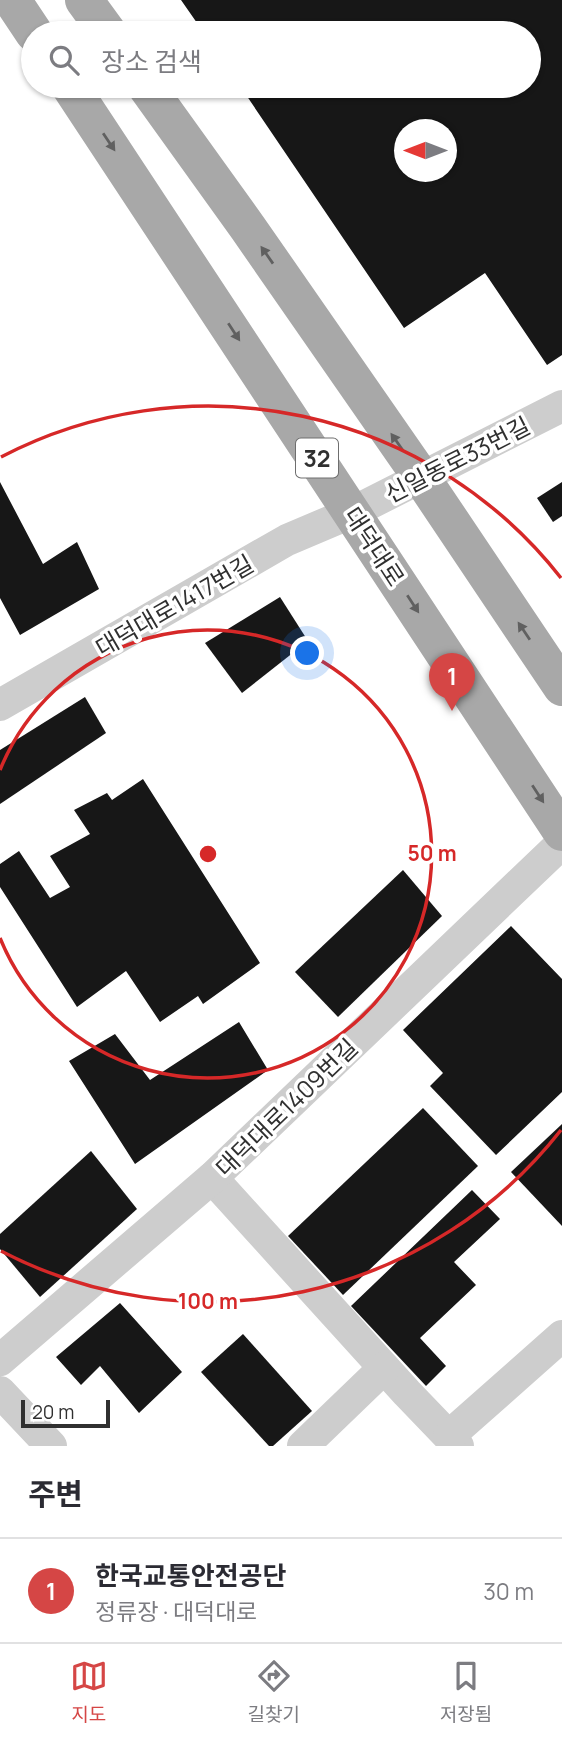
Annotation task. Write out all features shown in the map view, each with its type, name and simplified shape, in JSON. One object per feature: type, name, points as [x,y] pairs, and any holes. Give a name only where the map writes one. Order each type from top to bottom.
[{"type":"main road","points":[[12,0],[26,21]]},
{"type":"main road","points":[[84,0],[99,21]]},
{"type":"main road","name":"대덕대로","points":[[78,98],[562,832]]},
{"type":"main road","points":[[154,98],[421,477],[562,687]]},
{"type":"street","name":"신일동로33번길","points":[[353,512],[562,406]]},
{"type":"street","name":"대덕대로1417번길","points":[[0,705],[287,540],[353,512]]},
{"type":"street","name":"대덕대로1409번길","points":[[0,1360],[212,1178],[562,843]]},
{"type":"street","points":[[212,1178],[454,1441],[562,1336]]},
{"type":"street","points":[[303,1446],[384,1368]]},
{"type":"street","points":[[0,1392],[51,1446]]},
{"type":"building","points":[[181,0],[562,0],[562,355],[547,365],[485,273],[404,328],[248,98],[541,98],[541,21],[196,21]]},
{"type":"building","points":[[0,482],[43,564],[77,542],[99,589],[20,635],[0,598]]},
{"type":"building","points":[[562,482],[562,516],[553,522],[537,498]]},
{"type":"building","points":[[280,597],[308,641],[242,693],[205,643]]},
{"type":"building","points":[[85,697],[106,733],[0,804],[0,750]]},
{"type":"building","points":[[143,779],[260,963],[203,1004],[198,996],[160,1022],[126,971],[77,1007],[0,887],[0,864],[19,851],[50,898],[70,887],[50,856],[90,834],[74,810],[107,793],[112,800]]},
{"type":"building","points":[[403,870],[442,916],[338,1017],[295,972]]},
{"type":"building","points":[[511,926],[562,979],[562,1092],[496,1155],[430,1086],[443,1073],[403,1030]]},
{"type":"building","points":[[239,1022],[268,1070],[135,1164],[69,1061],[115,1034],[150,1080]]},
{"type":"building","points":[[423,1108],[478,1166],[343,1295],[288,1236]]},
{"type":"building","points":[[562,1124],[562,1226],[511,1172]]},
{"type":"building","points":[[91,1151],[137,1209],[40,1297],[0,1249],[0,1234]]},
{"type":"building","points":[[472,1190],[500,1219],[454,1262],[476,1285],[420,1338],[446,1366],[426,1386],[351,1306]]},
{"type":"building","points":[[120,1303],[182,1372],[139,1413],[100,1366],[81,1385],[56,1357]]},
{"type":"building","points":[[243,1334],[312,1411],[273,1446],[269,1446],[201,1372]]},
{"type":"place","name":"한국교통안전공단","points":[[452,711]]}]
